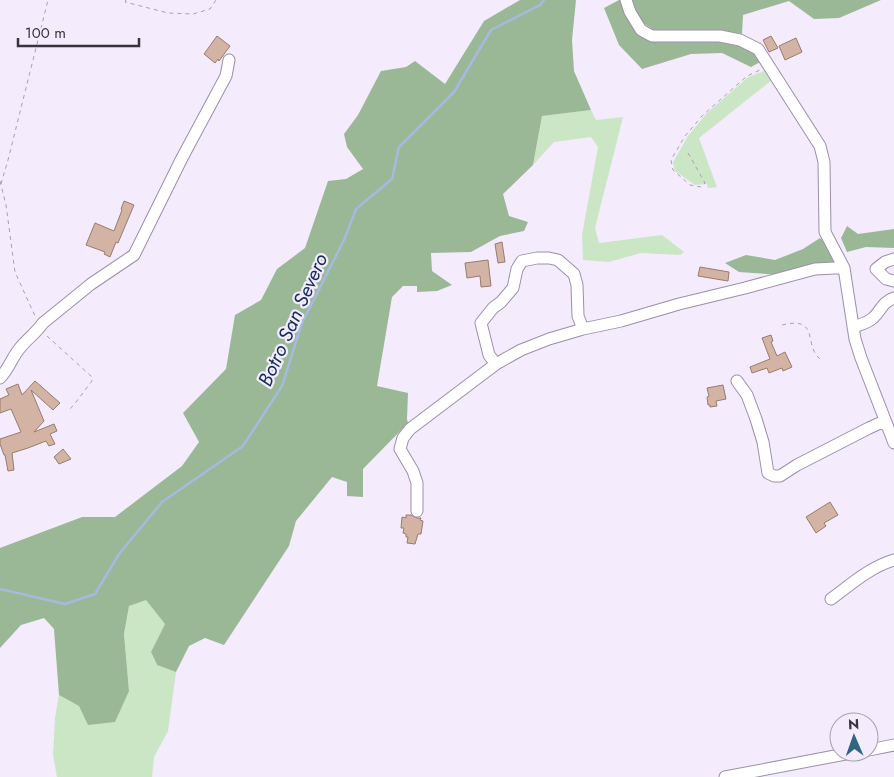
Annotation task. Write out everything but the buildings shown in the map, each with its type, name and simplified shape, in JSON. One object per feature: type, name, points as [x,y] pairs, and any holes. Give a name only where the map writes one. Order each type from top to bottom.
[{"type":"street","points":[[626,0],[630,12],[641,30],[652,36],[720,36],[740,40],[758,49],[820,146],[824,162],[825,232],[844,268],[855,339],[894,443]]},
{"type":"street","points":[[0,378],[19,349],[41,326],[91,284],[134,255],[182,158],[226,76],[230,60]]},
{"type":"street","points":[[496,364],[489,355],[481,322],[512,288],[517,269],[522,261],[537,258],[558,260],[574,274],[577,285],[578,316],[583,329]]},
{"type":"street","points":[[894,259],[885,262],[876,269],[886,279],[894,281]]},
{"type":"street","points":[[417,511],[417,484],[413,470],[400,449],[403,438],[410,429],[496,364],[520,350],[583,329],[621,321],[679,304],[815,270],[844,268]]},
{"type":"street","points":[[853,327],[872,320],[882,306],[894,298]]},
{"type":"street","points":[[737,381],[747,395],[756,419],[763,442],[768,473],[774,476],[780,476],[880,423],[887,425]]},
{"type":"street","points":[[831,599],[866,574],[894,560]]},
{"type":"street","points":[[879,748],[894,745]]},
{"type":"street","points":[[725,777],[829,757]]},
{"type":"path","points":[[48,0],[8,160],[0,183],[6,205],[15,272],[27,300],[41,326],[92,376],[92,381],[68,411]]},
{"type":"path","points":[[126,0],[125,2],[168,13],[193,14],[210,9],[216,0]]},
{"type":"path","points":[[688,153],[705,183],[701,188],[690,185],[673,170],[671,160],[685,136],[704,114],[747,76],[770,66]]},
{"type":"path","points":[[782,325],[793,322],[803,325],[811,337],[814,352],[822,360]]},
{"type":"green space","points":[[520,0],[576,0],[572,40],[574,71],[591,110],[542,116],[533,165],[503,194],[509,216],[528,222],[524,231],[500,236],[471,252],[431,253],[432,271],[452,285],[437,291],[417,292],[417,286],[403,286],[392,297],[377,386],[408,393],[408,423],[363,469],[363,497],[347,496],[347,482],[332,477],[296,521],[289,546],[224,645],[205,638],[189,646],[176,672],[157,665],[151,652],[165,624],[146,600],[129,606],[124,634],[129,691],[115,722],[88,725],[79,706],[59,695],[54,629],[44,618],[21,625],[0,648],[0,548],[82,517],[115,517],[182,466],[199,442],[183,413],[226,369],[235,315],[261,300],[277,269],[305,248],[328,181],[346,179],[363,169],[347,147],[344,134],[358,115],[381,71],[406,67],[415,61],[445,84],[484,21]]},
{"type":"green space","points":[[622,0],[646,38],[725,39],[758,51],[762,61],[751,67],[722,53],[691,54],[642,69],[619,45],[604,8]]},
{"type":"green space","points":[[632,0],[881,0],[839,18],[814,19],[789,1],[743,15],[742,34],[716,31],[654,30],[640,21]]},
{"type":"green space","points":[[767,70],[772,80],[699,138],[717,187],[708,188],[707,184],[695,185],[675,171],[673,162],[688,136],[706,114],[748,77]]},
{"type":"green space","points":[[591,110],[596,120],[623,117],[595,228],[599,243],[662,235],[684,252],[680,255],[641,253],[609,262],[583,260],[582,235],[598,147],[591,137],[554,142],[533,165],[542,116]]},
{"type":"green space","points":[[847,226],[858,234],[894,229],[894,248],[866,247],[847,252],[841,238]]},
{"type":"green space","points":[[820,238],[833,251],[839,265],[780,275],[739,272],[725,263],[746,255],[775,260],[803,249]]},
{"type":"green space","points":[[146,599],[165,624],[151,652],[156,664],[176,672],[168,731],[154,757],[152,777],[57,777],[53,755],[55,718],[59,695],[79,706],[129,691],[124,634],[129,606]]},
{"type":"waterway","name":"Botro San Severo","points":[[0,589],[65,604],[95,594],[119,554],[162,502],[243,446],[282,386],[302,323],[345,238],[356,209],[392,179],[399,147],[454,92],[491,30],[540,5],[544,0]]}]
